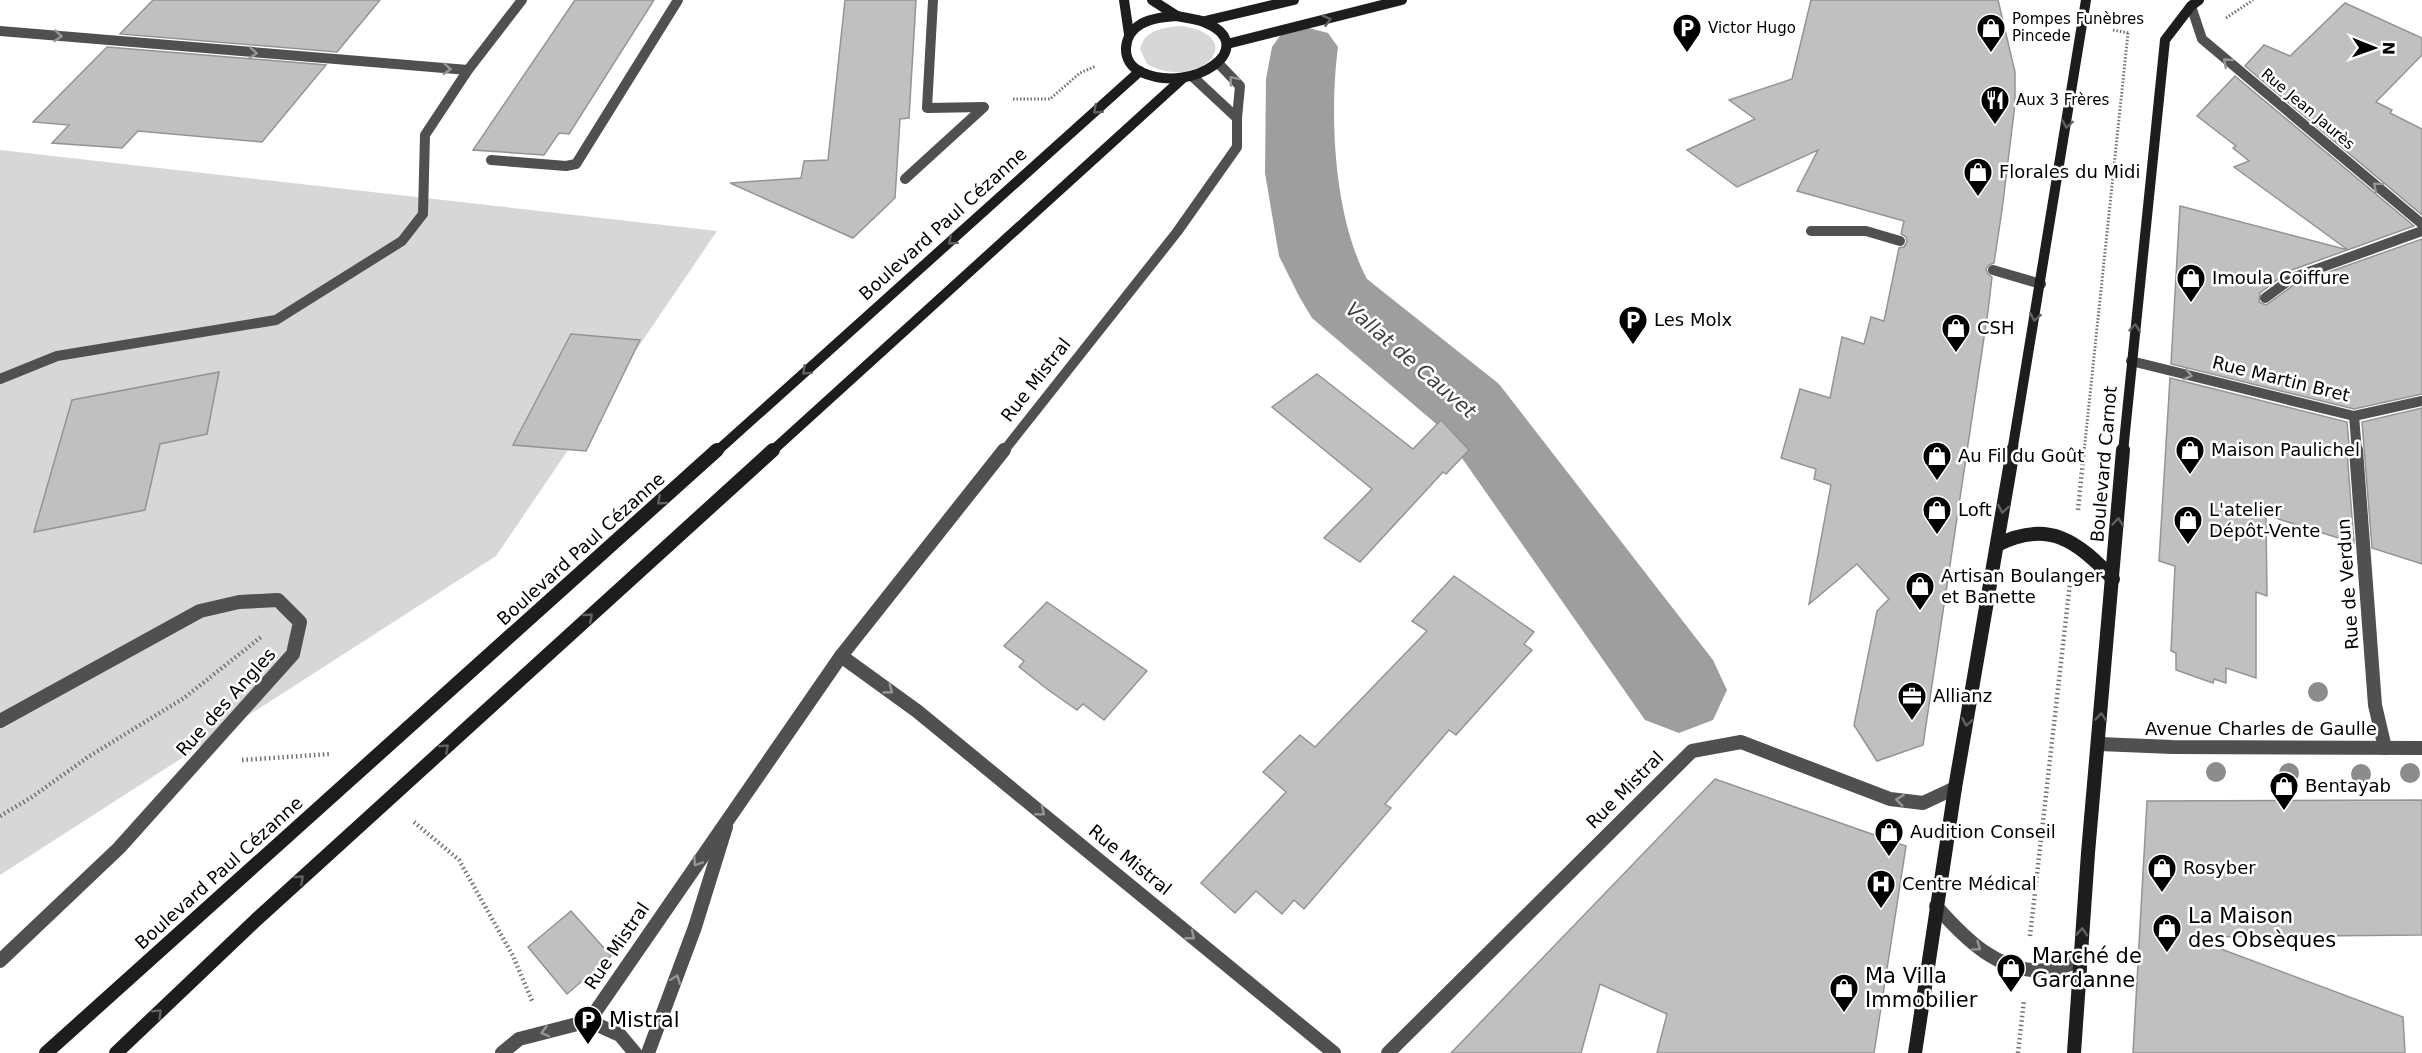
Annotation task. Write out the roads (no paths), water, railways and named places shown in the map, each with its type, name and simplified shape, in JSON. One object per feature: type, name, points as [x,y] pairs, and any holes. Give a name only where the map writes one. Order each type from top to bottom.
[{"type":"main road","points":[[1124,0],[1129,34]]},
{"type":"main road","points":[[1152,0],[1177,16]]},
{"type":"main road","points":[[1205,21],[1223,35],[1227,44],[1226,55],[1208,72],[1188,78],[1160,78],[1140,71],[1130,63],[1125,54],[1124,44],[1129,34],[1141,24],[1158,18],[1177,16],[1205,21],[1294,0]]},
{"type":"main road","points":[[1227,44],[1402,0]]},
{"type":"main road","points":[[1915,1053],[1955,788],[2041,284],[2086,0]]},
{"type":"main road","name":"Boulevard Carnot","points":[[2074,1053],[2131,361],[2165,40],[2195,3]]},
{"type":"main road","name":"Boulevard Paul Cézanne","points":[[46,1053],[1140,71]]},
{"type":"main road","points":[[116,1053],[257,919],[1188,78]]},
{"type":"main road","points":[[1997,545],[2024,534],[2056,534],[2088,551],[2113,579]]},
{"type":"street","points":[[0,379],[57,356],[276,320],[402,241],[423,214],[425,135],[468,70],[522,0]]},
{"type":"street","points":[[491,160],[566,166],[576,164],[678,0]]},
{"type":"street","points":[[905,179],[984,107],[927,108],[933,0]]},
{"type":"street","name":"Rue Jean Jaurès","points":[[2195,3],[2202,39],[2422,224]]},
{"type":"street","points":[[0,31],[468,70]]},
{"type":"street","name":"Rue Mistral","points":[[589,1021],[841,656],[1177,232],[1237,147],[1240,86],[1219,64]]},
{"type":"street","points":[[1188,78],[1238,118]]},
{"type":"street","points":[[1811,231],[1866,231],[1900,241]]},
{"type":"street","points":[[2265,298],[2302,274],[2422,231]]},
{"type":"street","points":[[1993,270],[2041,284]]},
{"type":"street","name":"Rue Martin Bret","points":[[2131,361],[2354,416],[2422,401]]},
{"type":"street","name":"Rue de Verdun","points":[[2354,416],[2375,705],[2385,748]]},
{"type":"street","name":"Rue des Angles","points":[[0,721],[200,611],[239,602],[278,600],[300,622],[293,654],[119,848],[0,961]]},
{"type":"street","name":"Rue Mistral","points":[[841,656],[917,711],[1334,1053]]},
{"type":"street","name":"Rue Mistral","points":[[1388,1053],[1692,751],[1742,742],[1890,799],[1923,803],[1955,788]]},
{"type":"street","name":"Avenue Charles de Gaulle","points":[[2099,744],[2172,747],[2422,748]]},
{"type":"street","points":[[648,1053],[695,927],[730,814]]},
{"type":"street","points":[[1936,906],[1963,938],[2005,966],[2045,970],[2080,961]]},
{"type":"street","points":[[502,1053],[519,1038],[589,1021],[620,1035],[635,1053]]},
{"type":"waterway","name":"Vallat de Cauvet","points":[[1305,47],[1300,79],[1301,173],[1317,256],[1339,298],[1470,406],[1679,690]]},
{"type":"place","name":"Victor Hugo","points":[[1687,54]]},
{"type":"place","name":"Pompes Funèbres Pincede","points":[[1991,54]]},
{"type":"place","name":"Aux 3 Frères","points":[[1995,126]]},
{"type":"place","name":"Florales du Midi","points":[[1978,198]]},
{"type":"place","name":"Imoula Coiffure","points":[[2191,304]]},
{"type":"place","name":"Les Molx","points":[[1633,346]]},
{"type":"place","name":"CSH","points":[[1956,354]]},
{"type":"place","name":"Maison Paulichel","points":[[2190,476]]},
{"type":"place","name":"Au Fil du Goût","points":[[1937,482]]},
{"type":"place","name":"Loft","points":[[1937,536]]},
{"type":"place","name":"L'atelier Dépôt-Vente","points":[[2188,546]]},
{"type":"place","name":"Artisan Boulanger et Banette","points":[[1920,612]]},
{"type":"place","name":"Allianz","points":[[1912,722]]},
{"type":"place","name":"Bentayab","points":[[2284,812]]},
{"type":"place","name":"Audition Conseil","points":[[1889,858]]},
{"type":"place","name":"Rosyber","points":[[2162,894]]},
{"type":"place","name":"Centre Médical","points":[[1881,910]]},
{"type":"place","name":"La Maison des Obsèques","points":[[2167,954]]},
{"type":"place","name":"Marché de Gardanne","points":[[2011,994]]},
{"type":"place","name":"Ma Villa Immobilier","points":[[1844,1014]]},
{"type":"place","name":"Mistral","points":[[588,1046]]}]
